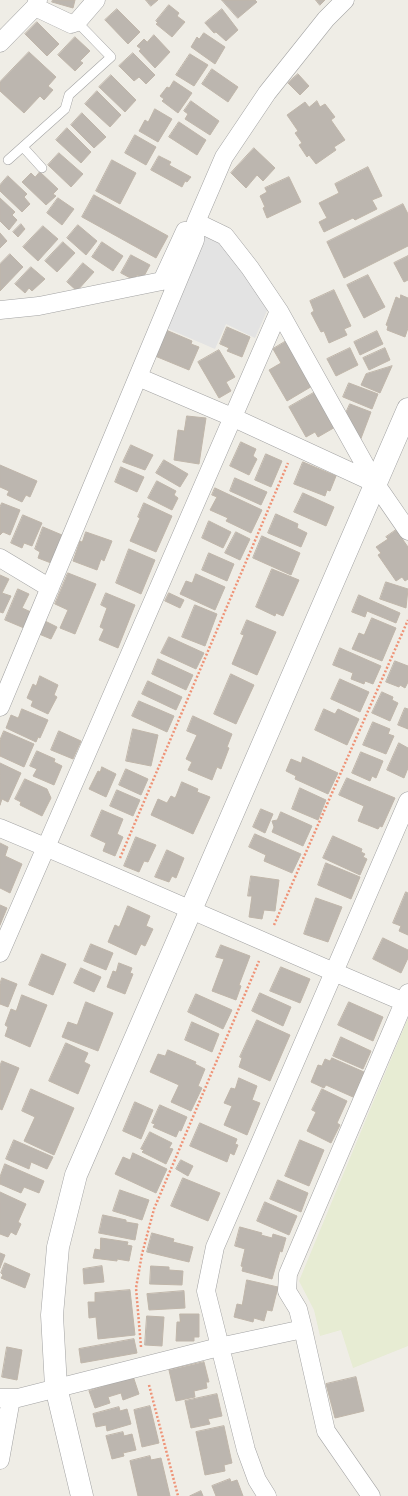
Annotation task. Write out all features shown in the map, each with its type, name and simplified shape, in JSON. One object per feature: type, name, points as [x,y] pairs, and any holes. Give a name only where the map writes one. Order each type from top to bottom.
[{"type":"street","points":[[0,43],[36,4],[71,24],[77,22],[96,0]]},
{"type":"street","points":[[0,707],[195,240],[195,226],[224,157],[267,92],[326,19],[345,0]]},
{"type":"street","points":[[0,310],[39,306],[162,281],[185,231],[195,226],[225,236],[250,268],[279,311],[374,483],[408,531]]},
{"type":"street","points":[[0,953],[279,311]]},
{"type":"street","points":[[138,377],[232,417],[374,483]]},
{"type":"street","points":[[82,1496],[56,1387],[52,1315],[58,1247],[76,1175],[374,483],[408,409]]},
{"type":"street","points":[[0,558],[50,588]]},
{"type":"street","points":[[267,1496],[257,1480],[246,1450],[206,1291],[214,1247],[408,801]]},
{"type":"street","points":[[0,828],[113,875],[189,910],[334,972],[406,997],[288,1274],[287,1292],[298,1309],[326,1432],[371,1496]]},
{"type":"street","points":[[0,1460],[6,1398],[219,1347],[303,1329]]},
{"type":"lane","points":[[8,160],[65,109],[69,95],[111,57],[77,22]]},
{"type":"lane","points":[[23,147],[42,168]]},
{"type":"path","points":[[113,875],[295,446]]},
{"type":"path","points":[[178,1496],[144,1366],[136,1288],[142,1254],[154,1209],[267,943],[408,620]]},
{"type":"green space","points":[[408,1018],[408,1346],[353,1368],[341,1330],[320,1336],[314,1310],[299,1281]]},
{"type":"shaded area","points":[[209,235],[220,240],[270,304],[255,338],[226,324],[215,349],[164,327],[201,236]]},
{"type":"building","points":[[53,0],[75,0],[73,8],[52,2]]},
{"type":"building","points":[[146,0],[158,0],[151,6]]},
{"type":"building","points":[[222,0],[255,0],[257,2],[238,18]]},
{"type":"building","points":[[316,0],[325,0],[320,5]]},
{"type":"building","points":[[169,5],[179,13],[177,16],[185,22],[172,37],[156,24],[158,23],[156,21]]},
{"type":"building","points":[[117,9],[140,32],[128,44],[105,20]]},
{"type":"building","points":[[222,9],[238,30],[226,41],[216,32],[214,33],[205,23]]},
{"type":"building","points":[[37,22],[59,44],[47,56],[25,34]]},
{"type":"building","points":[[204,33],[225,47],[215,64],[191,47],[197,37],[199,39]]},
{"type":"building","points":[[154,35],[170,52],[155,68],[139,51],[141,49],[137,46],[144,39],[147,42]]},
{"type":"building","points":[[75,37],[90,51],[80,61],[83,63],[75,71],[58,55]]},
{"type":"building","points":[[29,52],[56,77],[48,86],[53,90],[44,100],[40,96],[24,113],[0,91],[0,82]]},
{"type":"building","points":[[133,53],[155,75],[146,84],[139,77],[134,81],[119,66]]},
{"type":"building","points":[[190,54],[208,65],[194,86],[176,75]]},
{"type":"building","points":[[212,69],[238,87],[228,102],[202,84]]},
{"type":"building","points":[[298,74],[309,86],[300,95],[288,83]]},
{"type":"building","points":[[111,75],[136,100],[125,112],[99,87]]},
{"type":"building","points":[[174,81],[192,93],[178,113],[162,101],[164,99],[160,96]]},
{"type":"building","points":[[97,91],[121,115],[110,127],[85,104]]},
{"type":"building","points":[[191,101],[219,121],[210,135],[185,119],[188,114],[184,111]]},
{"type":"building","points":[[317,101],[320,107],[325,104],[335,117],[331,120],[345,140],[334,147],[336,150],[316,164],[309,155],[307,157],[299,145],[302,143],[295,133],[298,131],[287,115],[305,102],[309,107]]},
{"type":"building","points":[[155,109],[172,119],[158,142],[139,131],[145,120],[148,122]]},
{"type":"building","points":[[82,113],[106,137],[94,148],[71,125]]},
{"type":"building","points":[[179,122],[206,140],[197,155],[169,137]]},
{"type":"building","points":[[67,128],[91,152],[81,163],[56,140]]},
{"type":"building","points":[[135,135],[156,147],[146,165],[125,153]]},
{"type":"building","points":[[254,148],[275,168],[263,181],[257,175],[246,188],[231,173]]},
{"type":"building","points":[[59,153],[83,174],[71,187],[48,165]]},
{"type":"building","points":[[159,156],[171,162],[169,165],[191,177],[187,182],[185,181],[182,187],[151,170]]},
{"type":"building","points":[[112,160],[136,173],[120,204],[96,191]]},
{"type":"building","points":[[368,167],[382,196],[372,200],[377,209],[355,220],[353,218],[324,232],[319,222],[327,218],[319,203],[339,193],[335,184]]},
{"type":"building","points":[[40,172],[58,189],[53,194],[56,196],[46,205],[22,182],[31,173],[35,177]]},
{"type":"building","points":[[8,176],[27,194],[24,197],[30,204],[22,212],[0,191],[0,185]]},
{"type":"building","points":[[289,177],[301,202],[267,218],[263,208],[265,207],[260,196],[267,192],[265,188]]},
{"type":"building","points":[[94,195],[168,236],[156,258],[82,217]]},
{"type":"building","points":[[0,198],[15,212],[12,215],[17,220],[9,230],[0,221]]},
{"type":"building","points":[[58,198],[74,209],[62,225],[47,213]]},
{"type":"building","points":[[403,204],[408,214],[408,246],[344,278],[327,242]]},
{"type":"building","points":[[21,224],[25,229],[18,237],[13,232]]},
{"type":"building","points":[[78,225],[97,241],[86,255],[67,238]]},
{"type":"building","points":[[43,226],[58,239],[38,261],[23,247]]},
{"type":"building","points":[[0,233],[7,241],[0,248]]},
{"type":"building","points":[[63,242],[75,253],[57,272],[45,261]]},
{"type":"building","points":[[102,242],[123,256],[113,271],[92,257]]},
{"type":"building","points":[[10,254],[23,267],[0,291],[0,264]]},
{"type":"building","points":[[131,255],[150,265],[143,278],[137,275],[134,280],[121,273]]},
{"type":"building","points":[[408,256],[408,280],[404,282],[394,263]]},
{"type":"building","points":[[83,263],[94,272],[77,291],[67,282]]},
{"type":"building","points":[[31,267],[45,279],[32,291],[29,288],[25,293],[15,284]]},
{"type":"building","points":[[368,275],[385,307],[364,318],[347,285]]},
{"type":"building","points":[[334,290],[351,326],[344,329],[347,335],[329,343],[324,331],[321,332],[311,313],[314,311],[310,301]]},
{"type":"building","points":[[401,295],[408,298],[408,328],[405,337],[387,330],[388,326],[386,325],[396,297],[400,299]]},
{"type":"building","points":[[227,327],[250,337],[242,357],[227,351],[229,348],[220,344]]},
{"type":"building","points":[[166,330],[192,341],[191,344],[199,347],[189,370],[155,356]]},
{"type":"building","points":[[377,331],[383,344],[360,355],[354,342]]},
{"type":"building","points":[[288,340],[314,385],[287,401],[269,370],[281,363],[273,349]]},
{"type":"building","points":[[350,348],[358,365],[336,376],[327,359]]},
{"type":"building","points":[[385,348],[390,360],[369,370],[363,358]]},
{"type":"building","points":[[219,350],[235,377],[226,382],[231,391],[219,398],[198,362]]},
{"type":"building","points":[[392,366],[380,393],[361,385],[366,374]]},
{"type":"building","points":[[349,383],[378,394],[372,409],[343,397]]},
{"type":"building","points":[[317,391],[337,426],[318,437],[315,432],[306,437],[289,407]]},
{"type":"building","points":[[350,404],[371,412],[360,441],[345,415]]},
{"type":"building","points":[[187,416],[206,418],[199,464],[174,460],[178,430],[184,431]]},
{"type":"building","points":[[241,442],[256,449],[253,456],[257,459],[249,475],[230,466]]},
{"type":"building","points":[[131,445],[153,455],[145,470],[123,462]]},
{"type":"building","points":[[266,454],[282,461],[271,487],[255,480]]},
{"type":"building","points":[[164,460],[188,474],[180,487],[156,473]]},
{"type":"building","points":[[303,462],[336,476],[330,491],[327,490],[325,496],[294,484]]},
{"type":"building","points":[[0,465],[37,481],[30,497],[26,495],[22,502],[7,495],[9,491],[0,487]]},
{"type":"building","points":[[121,467],[144,477],[137,492],[115,482]]},
{"type":"building","points":[[235,478],[267,492],[261,505],[230,491]]},
{"type":"building","points":[[157,481],[176,491],[174,495],[178,498],[172,510],[148,498]]},
{"type":"building","points":[[215,488],[262,510],[251,533],[226,521],[228,518],[210,510],[217,497],[212,495]]},
{"type":"building","points":[[303,493],[334,507],[326,526],[294,512]]},
{"type":"building","points":[[2,503],[20,510],[10,535],[3,532],[0,535],[0,507]]},
{"type":"building","points":[[144,503],[172,516],[156,552],[130,541],[140,518],[138,517]]},
{"type":"building","points":[[276,514],[298,524],[297,528],[307,533],[301,547],[268,533]]},
{"type":"building","points":[[23,515],[42,523],[32,546],[24,543],[22,548],[11,543]]},
{"type":"building","points":[[209,521],[231,532],[223,548],[202,538]]},
{"type":"building","points":[[43,527],[62,535],[51,563],[38,558],[40,552],[35,549]]},
{"type":"building","points":[[396,530],[408,547],[408,579],[405,581],[402,577],[396,581],[378,555],[381,553],[376,547],[388,539],[386,537]]},
{"type":"building","points":[[86,532],[112,541],[104,561],[101,559],[97,570],[73,561],[80,541],[82,542]]},
{"type":"building","points":[[236,532],[250,539],[240,560],[225,553]]},
{"type":"building","points":[[262,536],[300,553],[291,575],[253,558]]},
{"type":"building","points":[[129,549],[155,560],[141,594],[116,583]]},
{"type":"building","points":[[209,553],[234,564],[227,581],[202,570]]},
{"type":"building","points":[[272,569],[299,580],[283,616],[276,613],[275,616],[256,607]]},
{"type":"building","points":[[68,573],[96,584],[75,634],[60,628],[68,610],[55,604]]},
{"type":"building","points":[[196,574],[225,587],[215,610],[180,594],[186,581],[192,583]]},
{"type":"building","points":[[0,575],[9,579],[2,593],[11,596],[3,613],[0,612]]},
{"type":"building","points":[[386,582],[408,589],[406,608],[380,599]]},
{"type":"building","points":[[18,589],[29,594],[22,608],[31,612],[24,628],[5,620]]},
{"type":"building","points":[[106,593],[135,605],[118,648],[99,640],[104,629],[100,627],[107,608],[101,605]]},
{"type":"building","points":[[169,593],[184,600],[180,608],[165,601]]},
{"type":"building","points":[[359,595],[400,613],[396,623],[367,611],[365,617],[352,612]]},
{"type":"building","points":[[195,605],[217,614],[205,646],[182,637]]},
{"type":"building","points":[[372,618],[396,628],[382,661],[352,649],[359,633],[364,635]]},
{"type":"building","points":[[247,620],[276,632],[257,675],[232,664],[244,635],[241,634]]},
{"type":"building","points":[[45,621],[57,627],[51,639],[39,634]]},
{"type":"building","points":[[169,637],[204,653],[196,669],[161,653]]},
{"type":"building","points":[[340,648],[381,666],[373,684],[365,681],[364,684],[351,679],[353,673],[333,665]]},
{"type":"building","points":[[158,659],[193,675],[186,690],[152,674]]},
{"type":"building","points":[[395,661],[408,666],[408,682],[405,688],[400,685],[399,687],[386,682]]},
{"type":"building","points":[[231,674],[254,685],[236,724],[214,714]]},
{"type":"building","points":[[40,676],[58,685],[54,695],[57,697],[48,714],[31,706],[33,701],[27,698],[33,684],[36,686]]},
{"type":"building","points":[[340,679],[369,692],[360,712],[331,699]]},
{"type":"building","points":[[148,681],[182,697],[176,710],[142,694]]},
{"type":"building","points":[[382,692],[393,697],[392,700],[398,703],[390,721],[372,713]]},
{"type":"building","points":[[139,701],[174,716],[167,732],[132,716]]},
{"type":"building","points":[[405,708],[408,709],[408,729],[398,725]]},
{"type":"building","points":[[22,709],[48,720],[40,738],[38,737],[36,742],[6,728],[11,715],[18,718]]},
{"type":"building","points":[[324,709],[335,714],[338,709],[359,719],[347,745],[315,730]]},
{"type":"building","points":[[193,716],[232,734],[227,747],[229,748],[221,769],[217,767],[212,780],[188,770],[192,762],[186,759],[197,735],[187,731]]},
{"type":"building","points":[[373,722],[390,729],[388,734],[394,736],[386,754],[363,745]]},
{"type":"building","points":[[133,729],[158,735],[151,766],[126,761]]},
{"type":"building","points":[[4,731],[34,744],[24,767],[0,756],[0,740]]},
{"type":"building","points":[[59,731],[81,741],[73,759],[51,750]]},
{"type":"building","points":[[399,743],[408,748],[408,768],[404,778],[387,770]]},
{"type":"building","points":[[37,751],[55,759],[54,762],[62,766],[54,785],[33,776],[37,769],[30,766]]},
{"type":"building","points":[[361,752],[383,761],[376,778],[372,776],[370,781],[352,773]]},
{"type":"building","points":[[303,757],[338,773],[328,794],[295,779],[296,776],[286,771],[291,759],[301,763]]},
{"type":"building","points":[[0,763],[21,773],[8,802],[2,799],[0,805]]},
{"type":"building","points":[[102,767],[116,774],[106,797],[89,789],[98,771],[100,772]]},
{"type":"building","points":[[126,769],[148,779],[141,795],[119,785]]},
{"type":"building","points":[[347,778],[395,798],[382,827],[380,826],[378,829],[358,821],[364,806],[339,795]]},
{"type":"building","points":[[25,779],[47,789],[51,798],[42,816],[20,805],[21,802],[15,799]]},
{"type":"building","points":[[182,782],[198,789],[197,792],[210,797],[193,834],[151,815],[158,799],[167,803],[171,796],[175,798]]},
{"type":"building","points":[[300,788],[326,800],[318,820],[292,809]]},
{"type":"building","points":[[117,790],[140,800],[133,816],[110,806]]},
{"type":"building","points":[[261,809],[273,814],[265,833],[253,827]]},
{"type":"building","points":[[102,810],[123,819],[117,834],[123,837],[115,856],[103,851],[106,843],[91,836]]},
{"type":"building","points":[[281,812],[312,826],[303,846],[272,832],[274,827],[272,821],[277,820]]},
{"type":"building","points":[[255,834],[301,854],[292,873],[264,861],[266,855],[249,847]]},
{"type":"building","points":[[333,836],[362,849],[361,852],[365,854],[363,857],[367,859],[360,875],[323,858]]},
{"type":"building","points":[[136,837],[156,845],[148,862],[144,861],[139,872],[124,866]]},
{"type":"building","points":[[0,843],[8,847],[5,856],[22,864],[10,893],[0,888]]},
{"type":"building","points":[[167,850],[184,858],[176,878],[172,876],[169,882],[155,877]]},
{"type":"building","points":[[326,863],[360,877],[351,899],[318,885]]},
{"type":"building","points":[[251,876],[279,880],[275,911],[264,910],[262,919],[249,917],[252,896],[248,896]]},
{"type":"building","points":[[406,892],[408,893],[408,935],[399,931],[401,926],[393,923]]},
{"type":"building","points":[[316,898],[342,907],[328,942],[304,934]]},
{"type":"building","points":[[0,905],[7,908],[0,925]]},
{"type":"building","points":[[128,906],[150,916],[146,926],[153,929],[145,946],[141,944],[136,955],[108,942],[115,925],[119,927]]},
{"type":"building","points":[[383,938],[408,950],[408,958],[401,973],[373,959]]},
{"type":"building","points":[[91,944],[113,953],[106,970],[84,961]]},
{"type":"building","points":[[221,945],[250,956],[239,985],[241,986],[236,1000],[212,991],[224,959],[216,957]]},
{"type":"building","points":[[42,954],[66,964],[53,995],[29,985]]},
{"type":"building","points":[[119,963],[132,968],[130,973],[133,974],[125,994],[107,987],[113,971],[116,972]]},
{"type":"building","points":[[281,967],[310,979],[300,1003],[270,991]]},
{"type":"building","points":[[81,968],[101,977],[94,992],[74,983]]},
{"type":"building","points":[[2,978],[17,984],[8,1007],[0,1004],[0,984]]},
{"type":"building","points":[[260,993],[291,1007],[283,1026],[252,1011]]},
{"type":"building","points":[[196,994],[232,1010],[223,1029],[188,1012]]},
{"type":"building","points":[[22,995],[47,1005],[30,1047],[5,1036],[8,1027],[5,1025],[11,1009],[16,1011]]},
{"type":"building","points":[[86,1002],[113,1013],[98,1051],[62,1037],[68,1022],[77,1025]]},
{"type":"building","points":[[349,1002],[383,1017],[373,1041],[338,1025]]},
{"type":"building","points":[[257,1020],[290,1035],[270,1081],[239,1067],[242,1058],[240,1057]]},
{"type":"building","points":[[192,1022],[219,1034],[212,1052],[185,1040]]},
{"type":"building","points":[[341,1037],[371,1051],[363,1069],[333,1056]]},
{"type":"building","points":[[66,1043],[88,1053],[84,1062],[90,1065],[78,1094],[49,1081]]},
{"type":"building","points":[[168,1050],[196,1062],[195,1064],[205,1069],[198,1086],[202,1088],[191,1111],[171,1102],[179,1085],[150,1072],[158,1054],[165,1056]]},
{"type":"building","points":[[332,1058],[364,1072],[353,1097],[326,1085],[324,1088],[311,1082],[318,1065],[322,1066],[325,1059],[330,1061]]},
{"type":"building","points":[[2,1061],[19,1068],[2,1110],[0,1109],[0,1066]]},
{"type":"building","points":[[239,1078],[257,1086],[252,1100],[260,1103],[247,1135],[224,1125],[232,1106],[224,1103],[231,1088],[235,1089]]},
{"type":"building","points":[[31,1089],[74,1108],[54,1155],[24,1141],[35,1117],[22,1111]]},
{"type":"building","points":[[322,1089],[347,1101],[337,1123],[340,1125],[331,1143],[307,1131],[316,1112],[312,1110]]},
{"type":"building","points":[[135,1102],[153,1110],[141,1139],[123,1131]]},
{"type":"building","points":[[160,1105],[187,1117],[181,1131],[179,1130],[176,1137],[153,1127],[155,1124],[152,1123]]},
{"type":"building","points":[[200,1123],[237,1139],[235,1144],[238,1145],[234,1155],[230,1153],[227,1162],[190,1146]]},
{"type":"building","points":[[150,1132],[172,1143],[169,1148],[173,1149],[166,1164],[142,1152],[144,1150],[141,1149]]},
{"type":"building","points":[[14,1140],[53,1157],[47,1169],[31,1162],[29,1169],[6,1159]]},
{"type":"building","points":[[300,1140],[324,1150],[309,1186],[285,1176]]},
{"type":"building","points":[[133,1153],[167,1169],[156,1193],[115,1174],[123,1157],[130,1160]]},
{"type":"building","points":[[181,1160],[193,1166],[188,1176],[176,1169]]},
{"type":"building","points":[[5,1164],[44,1181],[39,1193],[24,1187],[21,1193],[0,1184],[0,1177]]},
{"type":"building","points":[[183,1178],[220,1193],[208,1221],[171,1206]]},
{"type":"building","points":[[278,1180],[308,1193],[301,1212],[270,1199]]},
{"type":"building","points":[[120,1190],[149,1200],[142,1220],[113,1211]]},
{"type":"building","points":[[0,1192],[26,1204],[18,1222],[21,1224],[16,1235],[11,1232],[8,1237],[0,1234]]},
{"type":"building","points":[[265,1202],[297,1216],[289,1235],[257,1221]]},
{"type":"building","points":[[103,1215],[138,1224],[135,1240],[99,1233]]},
{"type":"building","points":[[240,1227],[262,1233],[261,1235],[272,1238],[273,1234],[286,1238],[282,1252],[280,1251],[272,1279],[242,1271],[243,1267],[241,1266],[245,1249],[235,1246]]},
{"type":"building","points":[[152,1233],[174,1239],[173,1242],[193,1247],[189,1262],[147,1252]]},
{"type":"building","points":[[101,1238],[128,1242],[127,1245],[132,1246],[129,1261],[93,1258],[95,1249],[100,1250]]},
{"type":"building","points":[[0,1253],[5,1255],[0,1268]]},
{"type":"building","points":[[5,1263],[30,1274],[25,1288],[1,1278],[3,1275],[1,1273]]},
{"type":"building","points":[[102,1266],[104,1282],[84,1284],[83,1269]]},
{"type":"building","points":[[151,1266],[169,1267],[169,1270],[183,1271],[182,1285],[150,1284]]},
{"type":"building","points":[[247,1280],[278,1287],[272,1311],[267,1310],[264,1321],[254,1318],[253,1322],[234,1317],[237,1304],[242,1305]]},
{"type":"building","points":[[130,1290],[135,1335],[98,1339],[96,1317],[89,1318],[88,1302],[95,1302],[95,1293]]},
{"type":"building","points":[[184,1291],[185,1308],[149,1310],[147,1294]]},
{"type":"building","points":[[180,1314],[199,1314],[199,1337],[194,1337],[194,1341],[176,1341],[177,1322],[180,1322]]},
{"type":"building","points":[[147,1316],[164,1317],[162,1346],[145,1345]]},
{"type":"building","points":[[134,1339],[137,1353],[81,1363],[79,1349]]},
{"type":"building","points":[[7,1347],[22,1350],[17,1380],[2,1377]]},
{"type":"building","points":[[204,1362],[209,1382],[206,1382],[207,1388],[194,1391],[195,1397],[176,1401],[169,1370]]},
{"type":"building","points":[[133,1376],[139,1394],[123,1400],[121,1393],[108,1397],[110,1403],[95,1408],[89,1391]]},
{"type":"building","points":[[356,1377],[364,1411],[335,1418],[326,1384]]},
{"type":"building","points":[[217,1394],[222,1416],[208,1419],[210,1424],[191,1428],[185,1401]]},
{"type":"building","points":[[150,1406],[159,1443],[142,1447],[134,1410]]},
{"type":"building","points":[[119,1407],[120,1411],[127,1409],[131,1424],[107,1431],[106,1425],[96,1427],[93,1414]]},
{"type":"building","points":[[224,1426],[232,1463],[224,1465],[225,1471],[205,1475],[196,1432]]},
{"type":"building","points":[[123,1432],[124,1436],[132,1434],[136,1450],[123,1453],[124,1456],[112,1459],[106,1436]]},
{"type":"building","points":[[150,1456],[151,1460],[161,1458],[170,1496],[138,1496],[130,1461]]},
{"type":"building","points":[[230,1479],[231,1482],[237,1480],[243,1496],[216,1496],[212,1486]]},
{"type":"building","points":[[201,1491],[203,1496],[190,1496]]}]
